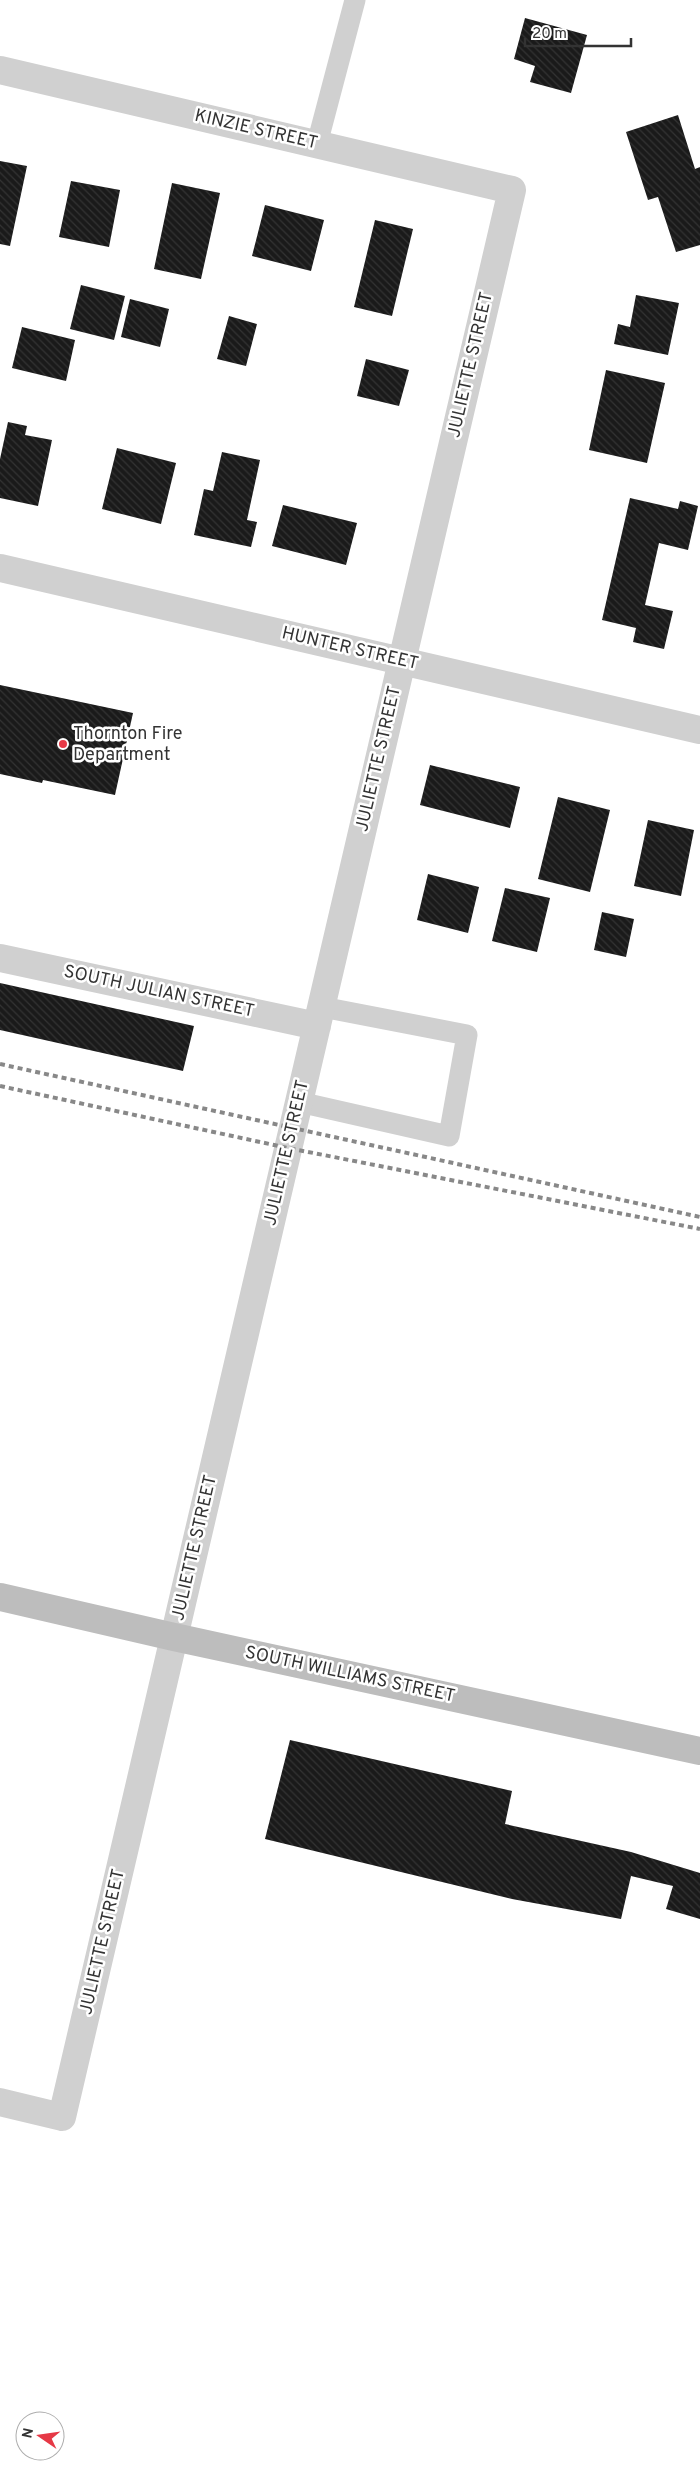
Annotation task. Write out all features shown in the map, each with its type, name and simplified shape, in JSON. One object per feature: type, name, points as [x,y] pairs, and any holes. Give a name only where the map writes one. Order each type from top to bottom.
[{"type":"street","name":"KINZIE STREET","points":[[0,70],[512,190]]},
{"type":"street","name":"JULIETTE STREET","points":[[0,2102],[62,2117],[512,190]]},
{"type":"street","name":"HUNTER STREET","points":[[0,568],[700,730]]},
{"type":"street","name":"SOUTH JULIAN STREET","points":[[0,958],[319,1017]]},
{"type":"street","name":"SOUTH WILLIAMS STREET","points":[[0,1597],[174,1637],[700,1751]]},
{"type":"lane","points":[[318,144],[355,0]]},
{"type":"lane","points":[[299,1102],[449,1136],[467,1035],[319,1017]]},
{"type":"building","points":[[525,18],[587,35],[571,93],[530,82],[535,66],[514,59]]},
{"type":"building","points":[[678,115],[695,169],[700,167],[700,245],[676,252],[658,197],[648,200],[626,132]]},
{"type":"building","points":[[0,161],[27,166],[10,246],[0,244]]},
{"type":"building","points":[[71,181],[120,190],[109,247],[59,237]]},
{"type":"building","points":[[172,183],[220,193],[201,279],[154,269]]},
{"type":"building","points":[[265,205],[324,220],[311,271],[252,256]]},
{"type":"building","points":[[375,220],[413,229],[392,316],[354,307]]},
{"type":"building","points":[[81,285],[125,296],[114,340],[70,329]]},
{"type":"building","points":[[636,295],[679,303],[668,355],[614,344],[618,324],[630,327]]},
{"type":"building","points":[[130,299],[169,309],[160,347],[121,337]]},
{"type":"building","points":[[229,316],[257,324],[246,366],[217,359]]},
{"type":"building","points":[[22,327],[75,340],[66,381],[12,368]]},
{"type":"building","points":[[366,359],[409,370],[399,406],[357,396]]},
{"type":"building","points":[[606,370],[665,383],[647,463],[589,450]]},
{"type":"building","points":[[8,422],[27,426],[25,435],[52,440],[38,506],[0,498],[0,459]]},
{"type":"building","points":[[117,448],[176,463],[161,524],[102,509]]},
{"type":"building","points":[[222,452],[260,460],[247,520],[257,522],[251,547],[194,535],[204,489],[213,491]]},
{"type":"building","points":[[630,498],[678,509],[680,501],[698,506],[688,550],[659,543],[645,605],[673,611],[664,649],[633,642],[636,628],[602,620]]},
{"type":"building","points":[[283,505],[357,523],[346,565],[272,546]]},
{"type":"building","name":"Thornton Fire Department","points":[[0,685],[133,713],[115,795],[43,780],[42,783],[0,774]]},
{"type":"building","points":[[430,765],[520,787],[510,828],[420,805]]},
{"type":"building","points":[[558,797],[610,810],[590,892],[538,879]]},
{"type":"building","points":[[648,820],[694,830],[681,896],[634,886]]},
{"type":"building","points":[[428,874],[479,887],[468,933],[417,920]]},
{"type":"building","points":[[505,888],[550,898],[537,952],[492,941]]},
{"type":"building","points":[[602,912],[634,919],[626,957],[594,950]]},
{"type":"building","points":[[0,983],[194,1026],[183,1071],[0,1030]]},
{"type":"building","points":[[290,1740],[512,1791],[505,1824],[631,1852],[700,1873],[700,1919],[666,1909],[673,1886],[631,1876],[621,1919],[512,1899],[265,1839]]},
{"type":"railway","points":[[0,1064],[700,1217]]},
{"type":"railway","points":[[0,1086],[288,1148],[700,1229]]},
{"type":"place","name":"Thornton Fire Department","points":[[63,744]]}]
